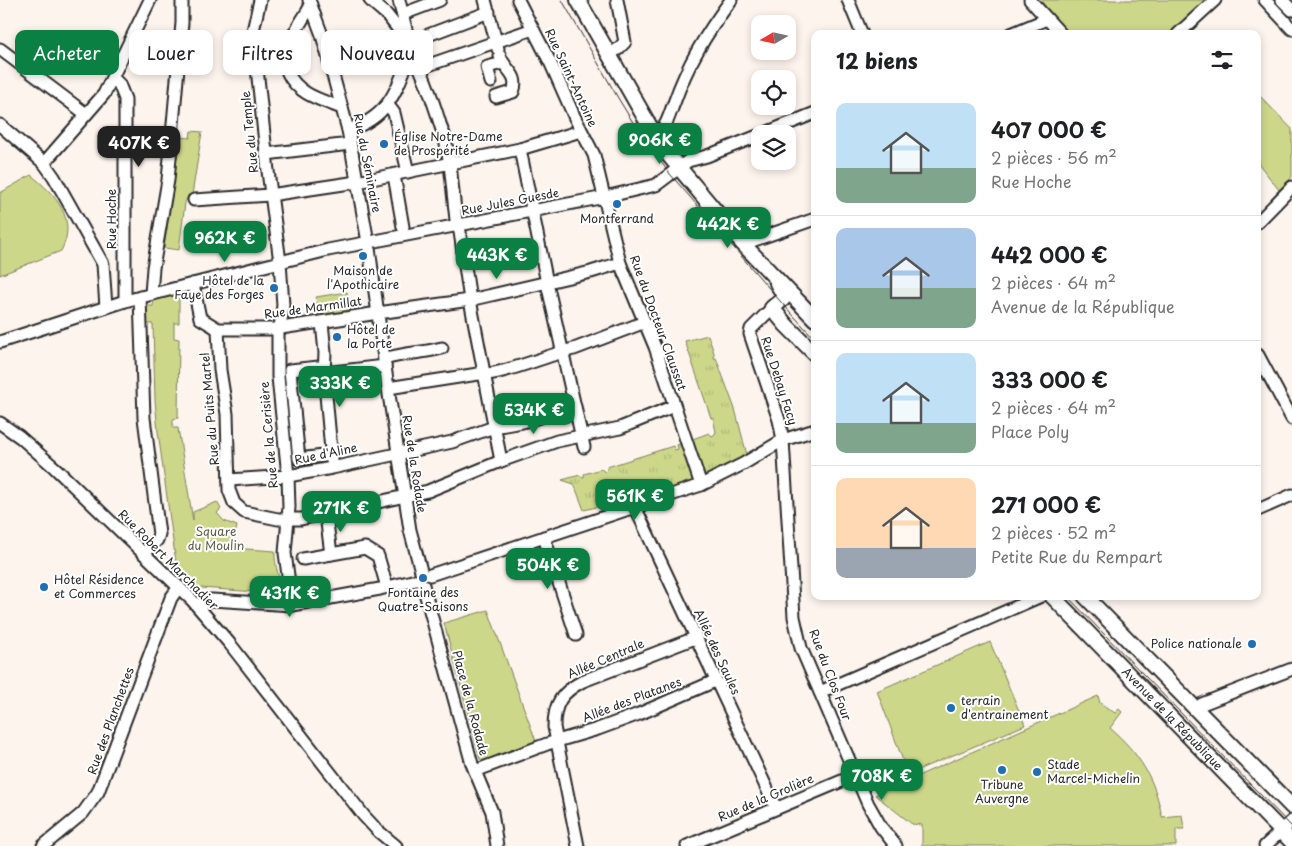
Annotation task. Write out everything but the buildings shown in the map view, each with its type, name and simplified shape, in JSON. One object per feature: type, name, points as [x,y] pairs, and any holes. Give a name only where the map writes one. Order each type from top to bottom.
[{"type":"main road","points":[[578,0],[608,55],[672,160],[743,244],[811,315]]},
{"type":"main road","points":[[776,280],[783,299],[776,305],[786,325],[811,350]]},
{"type":"main road","name":"Avenue de la République","points":[[1056,600],[1288,824],[1292,842]]},
{"type":"main road","name":"Avenue de la République","points":[[1089,600],[1292,807]]},
{"type":"street","points":[[44,163],[104,94],[150,0]]},
{"type":"street","points":[[151,294],[168,180],[182,24],[182,0]]},
{"type":"street","name":"Rue du Temple","points":[[253,30],[260,0]]},
{"type":"street","points":[[370,0],[386,14],[397,30]]},
{"type":"street","points":[[399,0],[406,30]]},
{"type":"street","points":[[403,14],[440,0]]},
{"type":"street","points":[[485,0],[500,53],[514,76],[516,86],[513,92],[496,97]]},
{"type":"street","name":"Rue Saint-Antoine","points":[[518,0],[594,155],[605,197]]},
{"type":"street","points":[[653,129],[667,123],[682,80],[705,36],[731,0]]},
{"type":"street","points":[[848,0],[860,30]]},
{"type":"street","points":[[1030,0],[1057,30]]},
{"type":"street","points":[[1182,30],[1215,0]]},
{"type":"street","points":[[1265,0],[1292,29]]},
{"type":"street","points":[[1282,0],[1292,10]]},
{"type":"street","points":[[608,55],[625,42],[618,2]]},
{"type":"street","points":[[296,30],[310,3]]},
{"type":"street","name":"Rue du Séminaire","points":[[310,3],[322,35],[348,130],[368,243]]},
{"type":"street","points":[[433,33],[489,12]]},
{"type":"street","points":[[1021,30],[1047,19]]},
{"type":"street","points":[[491,82],[486,67],[500,53],[533,29]]},
{"type":"street","points":[[0,49],[86,114]]},
{"type":"street","points":[[433,66],[500,53]]},
{"type":"street","name":"Rue du Temple","points":[[258,75],[270,195],[280,262]]},
{"type":"street","points":[[290,75],[299,88],[314,97],[342,108]]},
{"type":"street","points":[[348,130],[363,125],[388,105],[402,75]]},
{"type":"street","points":[[423,75],[443,132],[450,164],[456,220],[501,461]]},
{"type":"street","name":"Rue Hoche","points":[[113,78],[119,84],[125,98],[125,301]]},
{"type":"street","points":[[388,105],[394,113],[408,172]]},
{"type":"street","points":[[785,125],[811,115]]},
{"type":"street","points":[[0,125],[44,163],[104,264],[106,307]]},
{"type":"street","points":[[194,200],[270,195],[357,182],[520,149],[581,131]]},
{"type":"street","points":[[679,167],[688,161],[707,156],[751,138]]},
{"type":"street","points":[[266,154],[350,144]]},
{"type":"street","points":[[520,149],[547,282],[583,442]]},
{"type":"street","name":"Rue Jules Guesde","points":[[0,342],[125,301],[328,250],[605,197],[656,184],[679,167]]},
{"type":"street","points":[[394,175],[403,227]]},
{"type":"street","points":[[1261,219],[1292,188]]},
{"type":"street","name":"Rue du Docteur Claussat","points":[[605,197],[620,262],[645,322],[701,485]]},
{"type":"street","points":[[743,244],[811,220]]},
{"type":"street","name":"Rue de la Rodade","points":[[368,243],[384,363],[413,541]]},
{"type":"street","name":"Rue de la Cerisière","points":[[280,262],[283,305],[278,332],[278,377],[288,476],[289,507],[285,553],[292,604]]},
{"type":"street","name":"Rue de Marmillat","points":[[218,329],[280,328],[470,300],[591,272],[620,262]]},
{"type":"street","points":[[193,284],[200,318],[218,329]]},
{"type":"street","points":[[140,297],[144,418],[159,534],[157,540],[144,554]]},
{"type":"street","points":[[776,305],[803,306]]},
{"type":"street","name":"Rue Debay Facy","points":[[776,305],[751,329],[750,334],[779,420],[783,440]]},
{"type":"street","points":[[322,322],[332,468]]},
{"type":"street","points":[[388,388],[478,374],[484,375],[574,349],[645,322]]},
{"type":"street","name":"Rue du Puits Martel","points":[[218,329],[220,370],[227,414],[229,480],[234,503],[244,512],[287,520]]},
{"type":"street","points":[[324,372],[384,363],[442,348]]},
{"type":"street","points":[[1261,361],[1292,419]]},
{"type":"street","points":[[324,372],[319,367],[290,370],[300,459],[331,455]]},
{"type":"street","points":[[287,520],[326,515],[428,491],[501,461],[557,441],[583,442],[674,406]]},
{"type":"street","name":"Rue d'Aline","points":[[229,480],[288,476],[332,468],[452,442],[494,427],[522,422],[575,407]]},
{"type":"street","name":"Rue Robert Marchadier","points":[[0,423],[20,437],[55,468],[198,607],[230,644],[364,816],[396,846]]},
{"type":"street","points":[[198,607],[205,601],[212,600],[292,604],[373,590],[423,578],[701,485],[743,464],[783,440],[811,431]]},
{"type":"street","name":"Rue du Clos Four","points":[[783,440],[794,617],[801,648],[874,816],[896,846]]},
{"type":"street","points":[[1261,509],[1292,495]]},
{"type":"street","name":"Allée des Saules","points":[[634,508],[776,808]]},
{"type":"street","points":[[326,515],[331,554]]},
{"type":"street","points":[[544,537],[576,635]]},
{"type":"street","name":"Place de la Rodade","points":[[413,541],[461,726],[475,771],[558,741]]},
{"type":"street","points":[[303,559],[365,548],[378,556],[387,587]]},
{"type":"street","name":"Rue des Planchettes","points":[[43,846],[74,822],[92,802],[98,792],[171,598],[179,588]]},
{"type":"street","points":[[820,692],[1032,600]]},
{"type":"street","name":"Allée Centrale","points":[[578,846],[554,716],[561,697],[573,686],[695,638]]},
{"type":"street","points":[[1197,710],[1202,704],[1292,668]]},
{"type":"street","name":"Allée des Platanes","points":[[558,741],[639,714],[715,681]]},
{"type":"street","points":[[475,771],[492,812],[497,846]]},
{"type":"street","name":"Rue de la Grolière","points":[[687,846],[856,774]]},
{"type":"street","points":[[1265,846],[1288,824]]},
{"type":"green space","points":[[1040,0],[1205,0],[1173,30],[1066,30]]},
{"type":"green space","points":[[1261,97],[1292,129],[1292,177],[1279,190],[1261,167]]},
{"type":"green space","points":[[191,131],[202,132],[192,195],[188,195],[185,203],[179,250],[164,248],[180,137],[190,138]]},
{"type":"green space","points":[[31,175],[49,191],[62,208],[66,218],[66,239],[61,251],[0,275],[0,193]]},
{"type":"green space","points":[[347,292],[351,314],[319,319],[316,297]]},
{"type":"green space","name":"Square du Moulin","points":[[179,294],[179,323],[174,323],[174,338],[179,339],[178,418],[173,419],[173,428],[178,428],[193,521],[193,512],[217,502],[221,509],[217,513],[224,521],[237,526],[232,548],[275,551],[276,567],[283,594],[201,588],[187,577],[176,563],[158,432],[155,400],[153,324],[146,324],[146,306],[153,306],[154,298]]},
{"type":"green space","points":[[708,335],[714,358],[716,358],[735,409],[747,455],[701,478],[690,440],[709,433],[712,436],[716,432],[713,418],[711,418],[685,341]]},
{"type":"green space","points":[[682,443],[695,482],[608,511],[605,505],[584,510],[574,484],[562,480],[580,475],[584,477],[584,474],[601,469],[605,472],[607,467],[673,446],[674,450],[678,449],[677,445]]},
{"type":"green space","points":[[488,610],[537,744],[482,761],[444,623]]},
{"type":"green space","points":[[990,642],[1025,725],[908,774],[877,691]]},
{"type":"green space","name":"Stade Marcel-Michelin","points":[[1098,696],[1100,703],[1115,713],[1119,709],[1122,712],[1110,728],[1130,748],[1145,768],[1155,791],[1162,817],[1182,815],[1184,829],[1176,829],[1176,846],[922,846],[922,825],[912,824],[875,795]]},
{"type":"tram line","points":[[562,0],[640,134],[670,174],[811,335]]},
{"type":"tram line","points":[[1071,600],[1292,827]]},
{"type":"place","name":"Église Notre-Dame de Prospérité","points":[[384,144]]},
{"type":"place","name":"Montferrand","points":[[617,204]]},
{"type":"place","name":"Maison de l'Apothicaire","points":[[363,256]]},
{"type":"place","name":"Hôtel de la Faye des Forges","points":[[274,288]]},
{"type":"place","name":"Hôtel de la Porte","points":[[337,337]]},
{"type":"place","name":"Fontaine des Quatre-Saisons","points":[[423,578]]},
{"type":"place","name":"Hôtel Résidence et Commerces","points":[[44,587]]},
{"type":"place","name":"Police nationale","points":[[1252,644]]},
{"type":"place","name":"terrain d'entrainement","points":[[951,708]]},
{"type":"place","name":"Tribune Auvergne","points":[[1002,770]]},
{"type":"place","name":"Stade Marcel-Michelin","points":[[1037,772]]}]
